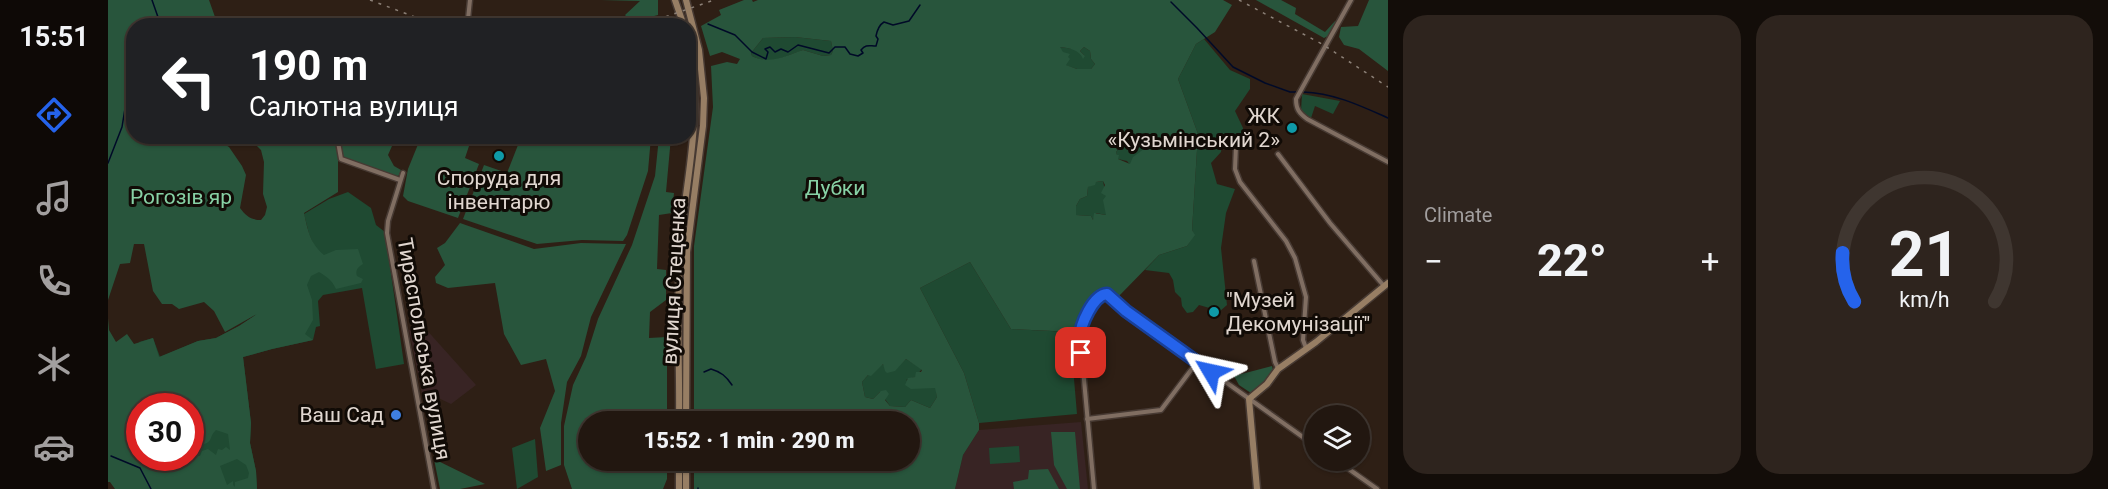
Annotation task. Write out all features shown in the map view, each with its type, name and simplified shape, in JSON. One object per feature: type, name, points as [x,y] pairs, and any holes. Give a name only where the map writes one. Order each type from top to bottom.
[{"type":"main road","points":[[675,0],[681,18]]},
{"type":"main road","name":"вулиця Стеценка","points":[[686,0],[691,18]]},
{"type":"main road","name":"вулиця Стеценка","points":[[686,411],[687,252],[704,126],[701,57],[696,38]]},
{"type":"main road","name":"вулиця Стеценка","points":[[680,411],[680,251],[693,144]]},
{"type":"main road","points":[[1257,489],[1249,399],[1278,369],[1386,285]]},
{"type":"main road","points":[[679,471],[679,489]]},
{"type":"main road","points":[[686,471],[686,489]]},
{"type":"street","points":[[468,18],[470,0]]},
{"type":"street","points":[[1351,0],[1330,35],[1314,70],[1302,87],[1296,99],[1296,107],[1299,113],[1388,162]]},
{"type":"street","points":[[338,144],[340,159],[400,180]]},
{"type":"street","points":[[1236,146],[1235,169],[1240,182],[1286,241],[1295,258],[1306,297],[1303,340],[1306,349]]},
{"type":"street","points":[[1278,154],[1330,222],[1386,285]]},
{"type":"street","name":"Тираспольська вулиця","points":[[403,173],[388,221],[387,233],[434,489]]},
{"type":"street","points":[[1254,261],[1278,369]]},
{"type":"street","points":[[1094,489],[1080,336],[1094,301],[1101,295],[1107,294],[1126,311],[1304,438]]},
{"type":"street","points":[[1087,419],[1161,410],[1197,362]]},
{"type":"street","points":[[1352,471],[1377,489]]},
{"type":"shaded area","points":[[424,327],[476,385],[451,404],[432,395],[422,394],[409,330]]},
{"type":"shaded area","points":[[1081,422],[1088,489],[955,489],[963,455],[979,430]]},
{"type":"green space","name":"Рогозів яр","points":[[108,0],[209,0],[215,18],[126,18],[126,144],[224,144],[229,147],[246,175],[240,208],[249,217],[261,220],[267,207],[263,194],[264,162],[261,150],[255,144],[336,144],[338,192],[304,213],[308,231],[324,255],[336,250],[358,249],[363,264],[356,272],[357,276],[363,279],[361,283],[336,289],[329,279],[319,272],[311,276],[307,285],[312,300],[313,320],[305,334],[313,340],[243,357],[251,423],[250,443],[257,489],[115,489],[108,482],[108,318],[109,330],[116,342],[127,334],[134,344],[153,338],[159,357],[198,341],[216,338],[257,314],[225,332],[214,311],[204,302],[179,309],[172,304],[162,304],[153,291],[144,244],[134,244],[130,263],[120,264],[108,300]],"holes":[[[237,459],[246,465],[248,478],[235,482],[235,487],[233,481],[227,485],[220,466]]]},
{"type":"green space","points":[[601,0],[658,0],[658,15],[646,18],[628,18],[625,15],[640,1]]},
{"type":"green space","name":"Дубки","points":[[744,0],[753,2],[758,0],[1223,0],[1232,5],[1215,32],[1196,44],[1178,79],[1198,134],[1192,230],[1195,235],[1187,246],[1159,255],[1118,297],[1109,293],[1096,296],[1078,331],[1074,332],[1011,329],[970,262],[920,288],[964,373],[979,423],[979,430],[963,455],[955,489],[694,489],[694,471],[920,471],[920,411],[694,411],[694,246],[713,107],[711,66],[727,62],[737,64],[740,59],[722,52],[710,56],[701,26],[721,15],[719,10]],"holes":[[[795,37],[831,41],[833,51],[831,55],[823,56],[803,50],[771,60],[752,56],[751,53],[763,38]],[[1060,47],[1077,52],[1083,59],[1085,56],[1080,51],[1084,47],[1090,51],[1091,59],[1095,64],[1091,69],[1077,69],[1066,65],[1070,54],[1063,52]],[[1130,135],[1140,137],[1148,146],[1133,157],[1130,164],[1118,159],[1119,155],[1116,152]],[[1103,181],[1105,185],[1101,193],[1106,196],[1103,200],[1106,215],[1094,213],[1093,220],[1091,216],[1076,215],[1076,206],[1080,199],[1087,196],[1088,187],[1095,185],[1096,182]],[[906,359],[922,370],[916,372],[915,377],[908,378],[905,385],[911,389],[935,388],[937,397],[930,408],[911,400],[905,407],[890,406],[885,400],[889,394],[886,390],[881,391],[873,399],[865,397],[862,382],[868,375],[871,376],[883,364],[887,373],[895,371]]]},
{"type":"green space","points":[[1256,0],[1281,0],[1296,8],[1295,14],[1325,32],[1335,21],[1337,23],[1330,35],[1324,38]]},
{"type":"green space","points":[[1369,0],[1388,0],[1388,71],[1359,49],[1344,45],[1339,37],[1341,27],[1358,26]]},
{"type":"green space","points":[[795,37],[831,41],[833,51],[831,55],[823,56],[803,50],[772,60],[752,56],[751,53],[763,38]]},
{"type":"green space","points":[[1204,39],[1230,70],[1250,79],[1250,89],[1235,111],[1243,128],[1243,139],[1223,139],[1221,152],[1211,163],[1217,184],[1235,189],[1226,213],[1221,248],[1227,305],[1220,311],[1199,305],[1193,312],[1187,313],[1182,306],[1181,298],[1175,292],[1169,273],[1145,270],[1159,255],[1187,246],[1194,235],[1192,230],[1198,134],[1178,79],[1196,44]]},
{"type":"green space","points":[[1060,47],[1074,49],[1085,56],[1080,51],[1084,47],[1090,51],[1091,59],[1095,64],[1091,69],[1077,69],[1065,65],[1068,57],[1060,51]]},
{"type":"green space","points":[[1302,94],[1340,101],[1333,114],[1315,106],[1311,118],[1301,111]]},
{"type":"green space","points":[[1130,135],[1140,136],[1148,146],[1130,165],[1127,161],[1118,159],[1116,152]]},
{"type":"green space","points":[[340,144],[393,144],[388,155],[394,166],[401,170],[398,177],[343,157]]},
{"type":"green space","points":[[418,144],[470,144],[465,158],[479,164],[458,218],[408,201],[403,196],[408,169]]},
{"type":"green space","points":[[515,144],[650,144],[648,171],[623,241],[582,240],[537,244],[463,219],[484,165],[507,173],[518,145]]},
{"type":"green space","points":[[658,144],[670,144],[666,192],[674,193],[672,213],[659,215],[657,269],[666,270],[666,300],[650,312],[649,338],[667,337],[667,411],[578,411],[578,471],[667,471],[667,479],[663,489],[572,489],[564,465],[564,426],[573,385],[586,357],[598,319],[632,245],[655,176]]},
{"type":"green space","points":[[1103,181],[1106,215],[1096,213],[1093,220],[1091,216],[1076,215],[1076,206],[1080,199],[1087,196],[1088,187]]},
{"type":"green space","points":[[348,192],[371,208],[376,225],[385,232],[404,364],[376,369],[362,288],[323,295],[318,301],[320,326],[316,327],[313,340],[243,357],[251,423],[250,443],[257,489],[184,489],[187,471],[204,471],[204,393],[180,393],[139,342],[153,338],[160,357],[198,341],[216,338],[262,311],[294,260],[315,248],[304,214],[329,199]]},
{"type":"green space","points":[[460,223],[534,249],[581,243],[626,244],[591,317],[581,356],[567,382],[561,423],[561,465],[546,471],[540,428],[555,391],[546,359],[521,365],[504,334],[495,283],[448,288],[436,283],[435,277],[445,265],[437,248],[445,243]]},
{"type":"green space","points":[[970,262],[1011,329],[1070,332],[1077,414],[979,423],[964,373],[920,288]]},
{"type":"green space","points":[[906,359],[922,369],[915,377],[906,380],[936,388],[937,397],[930,408],[911,400],[905,407],[890,406],[880,392],[873,399],[865,397],[862,382],[868,375],[883,364],[888,372]]},
{"type":"green space","points":[[1272,366],[1273,370],[1265,382],[1251,393],[1239,385],[1234,376]]},
{"type":"green space","points":[[1051,432],[1075,432],[1080,489],[1067,489],[1054,465]]},
{"type":"green space","points":[[535,439],[538,477],[517,489],[512,448]]},
{"type":"green space","points":[[1019,446],[1020,462],[990,464],[989,448]]},
{"type":"green space","points":[[434,459],[485,484],[460,489],[440,489]]},
{"type":"green space","points":[[1048,469],[1059,489],[1014,489],[1013,482],[1028,479],[1029,470]]},
{"type":"waterway","points":[[152,0],[158,18]]},
{"type":"waterway","points":[[1171,2],[1233,67],[1265,83],[1296,92]]},
{"type":"waterway","points":[[708,24],[735,35],[752,52],[766,59],[768,52],[765,49],[770,47],[775,52],[781,49],[788,52],[798,45],[829,53],[835,47],[845,47],[850,54],[858,56],[863,53],[861,50],[864,47],[876,46],[878,39],[876,34],[882,23],[893,25],[909,21],[920,5]]},
{"type":"waterway","points":[[1303,92],[1336,98],[1388,118]]},
{"type":"waterway","points":[[108,163],[122,127],[126,102]]},
{"type":"waterway","points":[[704,372],[711,369],[718,372],[732,385]]},
{"type":"waterway","points":[[111,456],[140,468],[151,489]]},
{"type":"railway","points":[[370,0],[419,18]]},
{"type":"railway","points":[[661,18],[714,0]]},
{"type":"railway","points":[[1239,0],[1322,44],[1388,87]]},
{"type":"place","name":"ЖК «Кузьмінський 2»","points":[[1292,128]]},
{"type":"place","name":"Споруда для інвентарю","points":[[499,156]]},
{"type":"place","name":"\"Музей Декомунізації\"","points":[[1214,312]]},
{"type":"place","name":"Ваш Сад","points":[[396,415]]},
{"type":"route","points":[[1081,353],[1080,336],[1094,301],[1101,295],[1107,294],[1126,311],[1211,372]]}]
